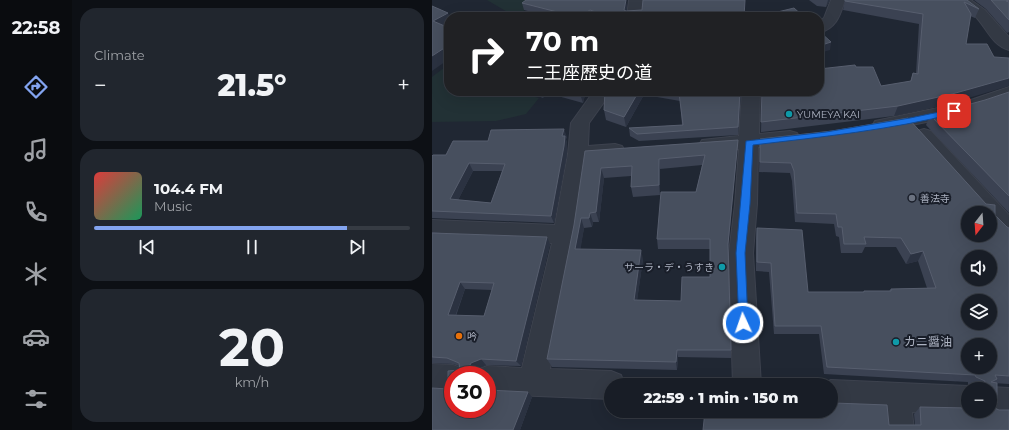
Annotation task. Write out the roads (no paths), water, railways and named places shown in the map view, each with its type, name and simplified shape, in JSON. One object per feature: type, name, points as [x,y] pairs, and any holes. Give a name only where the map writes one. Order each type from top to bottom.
[{"type":"street","points":[[635,12],[636,0]]},
{"type":"street","points":[[824,25],[831,20],[838,0]]},
{"type":"street","points":[[961,0],[980,13],[1001,39],[1009,45]]},
{"type":"street","points":[[864,128],[910,121],[966,108],[1009,92]]},
{"type":"street","points":[[533,382],[564,234],[578,154],[580,123],[599,96]]},
{"type":"street","points":[[747,378],[741,253],[746,204],[751,96]]},
{"type":"street","points":[[910,121],[1009,230]]},
{"type":"street","points":[[695,146],[749,143],[810,136]]},
{"type":"street","points":[[578,154],[632,150]]},
{"type":"street","points":[[432,229],[564,234]]},
{"type":"street","points":[[432,378],[444,379]]},
{"type":"street","points":[[496,380],[604,385]]},
{"type":"street","points":[[838,394],[961,400]]},
{"type":"street","points":[[896,396],[899,430]]},
{"type":"street","points":[[997,401],[1009,402]]},
{"type":"place","name":"YUMEYA KAI","points":[[789,114]]},
{"type":"place","name":"善法寺","points":[[912,198]]},
{"type":"place","name":"サーラ・デ・うすき","points":[[722,267]]},
{"type":"place","name":"吟","points":[[459,336]]},
{"type":"place","name":"カニ醤油","points":[[896,342]]}]
